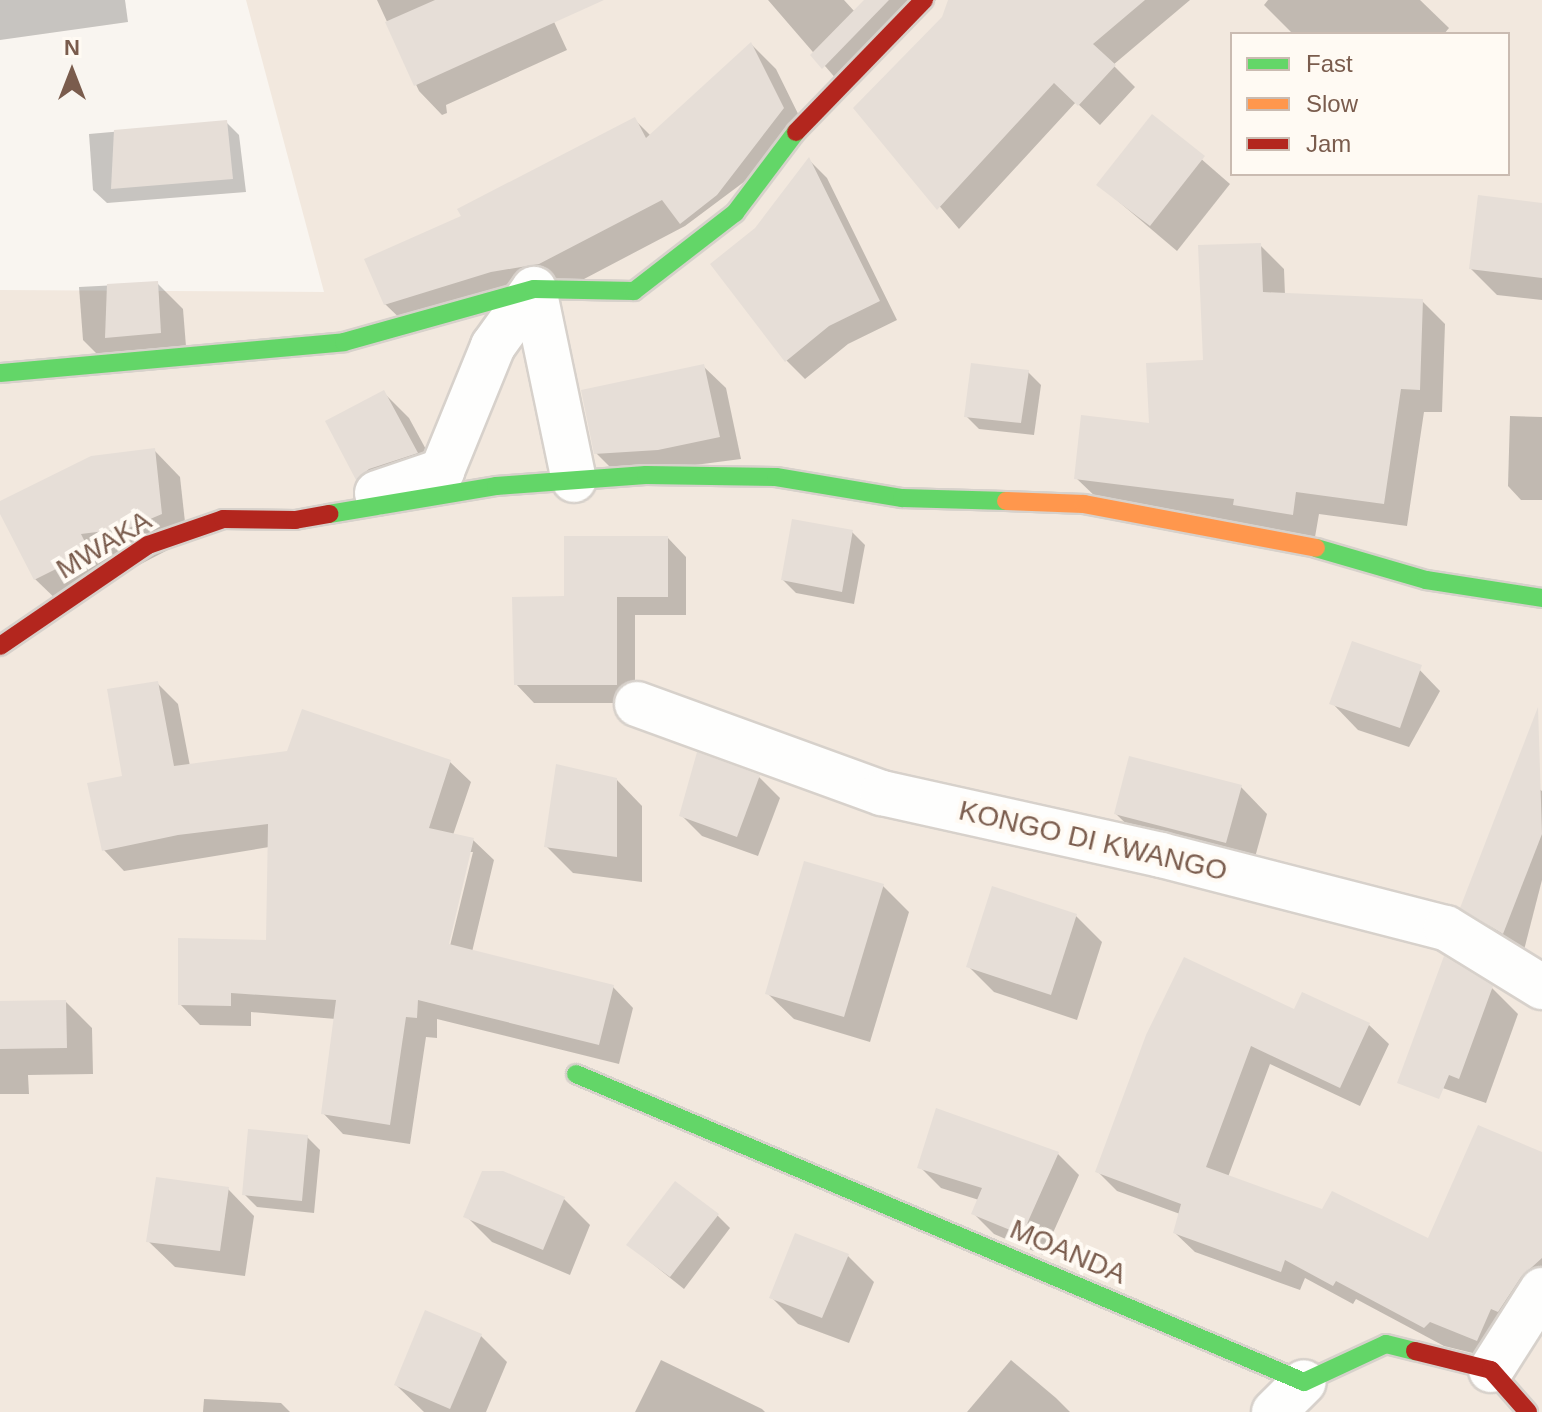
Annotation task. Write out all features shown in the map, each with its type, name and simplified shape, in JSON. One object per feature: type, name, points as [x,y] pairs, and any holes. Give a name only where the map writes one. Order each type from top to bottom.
[{"type":"street","points":[[0,373],[344,342],[534,289],[634,291],[735,213],[801,126],[924,0]]},
{"type":"street","points":[[534,289],[574,480]]},
{"type":"street","points":[[295,520],[442,471],[493,346],[534,289]]},
{"type":"street","name":"MWAKA","points":[[0,646],[148,545],[223,519],[295,520],[496,486],[646,475],[776,477],[902,498],[1084,504],[1285,539],[1426,580],[1542,598]]},
{"type":"street","name":"KONGO DI KWANGO","points":[[637,704],[882,793],[1161,855],[1446,928],[1542,987]]},
{"type":"street","name":"MOANDA","points":[[576,1074],[1289,1397],[1386,1344],[1491,1370]]},
{"type":"street","points":[[1528,1412],[1491,1370],[1542,1290]]},
{"type":"shaded area","points":[[246,0],[1542,0],[1542,1412],[0,1412],[0,290],[324,292]]},
{"type":"building","points":[[435,0],[604,0],[414,86],[385,22]]},
{"type":"building","points":[[864,0],[889,0],[822,69],[810,55]]},
{"type":"building","points":[[948,0],[1145,0],[1093,44],[1116,65],[1078,106],[1054,83],[937,210],[853,108],[942,17]]},
{"type":"building","points":[[751,42],[784,108],[717,195],[680,224],[662,200],[539,264],[491,272],[384,305],[364,259],[461,216],[457,209],[635,117],[646,138]]},
{"type":"building","points":[[1152,114],[1205,156],[1150,226],[1096,185]]},
{"type":"building","points":[[227,120],[233,179],[111,189],[114,130]]},
{"type":"building","points":[[809,157],[880,301],[829,326],[785,362],[710,264],[755,228]]},
{"type":"building","points":[[1478,195],[1542,203],[1542,278],[1469,269]]},
{"type":"building","points":[[1261,243],[1263,292],[1423,299],[1420,390],[1401,389],[1384,504],[1296,492],[1293,515],[1233,505],[1234,499],[1074,479],[1081,415],[1149,423],[1146,363],[1203,360],[1198,245]]},
{"type":"building","points":[[158,281],[161,333],[105,338],[107,284]]},
{"type":"building","points":[[971,363],[1029,370],[1021,423],[964,417]]},
{"type":"building","points":[[704,364],[720,437],[658,450],[594,454],[581,390]]},
{"type":"building","points":[[384,390],[418,453],[369,469],[356,480],[325,421]]},
{"type":"building","points":[[155,448],[162,514],[129,528],[81,534],[90,552],[34,580],[0,514],[0,501],[91,456]]},
{"type":"building","points":[[792,519],[853,530],[842,592],[781,580]]},
{"type":"building","points":[[564,536],[668,536],[668,597],[617,597],[617,685],[514,685],[512,597],[564,596]]},
{"type":"building","points":[[1352,641],[1422,665],[1400,728],[1329,704]]},
{"type":"building","points":[[158,681],[174,766],[287,751],[302,709],[451,760],[429,828],[474,838],[449,944],[614,985],[599,1045],[418,1000],[417,1018],[406,1017],[390,1125],[321,1114],[336,1000],[231,993],[231,1006],[178,1005],[178,938],[266,940],[268,824],[178,835],[102,851],[87,783],[122,776],[107,689]]},
{"type":"building","points":[[1538,707],[1542,834],[1503,934],[1460,908]]},
{"type":"building","points":[[697,752],[760,775],[737,837],[679,816]]},
{"type":"building","points":[[1129,756],[1242,785],[1226,843],[1114,814]]},
{"type":"building","points":[[556,764],[617,778],[617,857],[544,847]]},
{"type":"building","points":[[804,861],[884,884],[844,1017],[765,994]]},
{"type":"building","points":[[992,886],[1077,914],[1051,995],[966,967]]},
{"type":"building","points":[[1444,956],[1493,986],[1459,1079],[1449,1075],[1439,1099],[1397,1083]]},
{"type":"building","points":[[1184,957],[1294,1009],[1302,992],[1370,1023],[1340,1088],[1251,1046],[1206,1167],[1322,1209],[1332,1191],[1428,1238],[1478,1125],[1542,1152],[1542,1258],[1521,1277],[1498,1312],[1491,1309],[1477,1341],[1430,1322],[1424,1328],[1336,1281],[1333,1286],[1285,1260],[1281,1272],[1173,1233],[1181,1204],[1095,1172],[1146,1035]]},
{"type":"building","points":[[66,1000],[67,1048],[0,1049],[0,1001]]},
{"type":"building","points":[[936,1108],[1059,1152],[1022,1235],[971,1214],[982,1188],[917,1168]]},
{"type":"building","points":[[248,1129],[308,1135],[302,1201],[242,1195]]},
{"type":"building","points":[[482,1171],[503,1171],[565,1197],[543,1250],[463,1217]]},
{"type":"building","points":[[156,1177],[229,1187],[220,1251],[146,1242]]},
{"type":"building","points":[[675,1181],[719,1214],[670,1277],[626,1245]]},
{"type":"building","points":[[795,1233],[849,1254],[822,1318],[769,1298]]},
{"type":"building","points":[[425,1310],[482,1334],[450,1409],[394,1385]]},
{"type":"traffic: fast","points":[[0,373],[344,342],[534,289],[634,291],[735,213],[796,132]]},
{"type":"traffic: fast","points":[[329,514],[496,486],[646,475],[776,477],[902,498],[1006,501]]},
{"type":"traffic: fast","points":[[1316,548],[1426,580],[1542,598]]},
{"type":"traffic: fast","points":[[576,1074],[1304,1382],[1386,1344],[1415,1351]]},
{"type":"traffic: slow","points":[[1006,501],[1084,504],[1316,548]]},
{"type":"traffic: jam","points":[[796,132],[924,0]]},
{"type":"traffic: jam","points":[[0,646],[148,545],[223,519],[295,520],[329,514]]},
{"type":"traffic: jam","points":[[1415,1351],[1491,1370],[1528,1412]]}]
